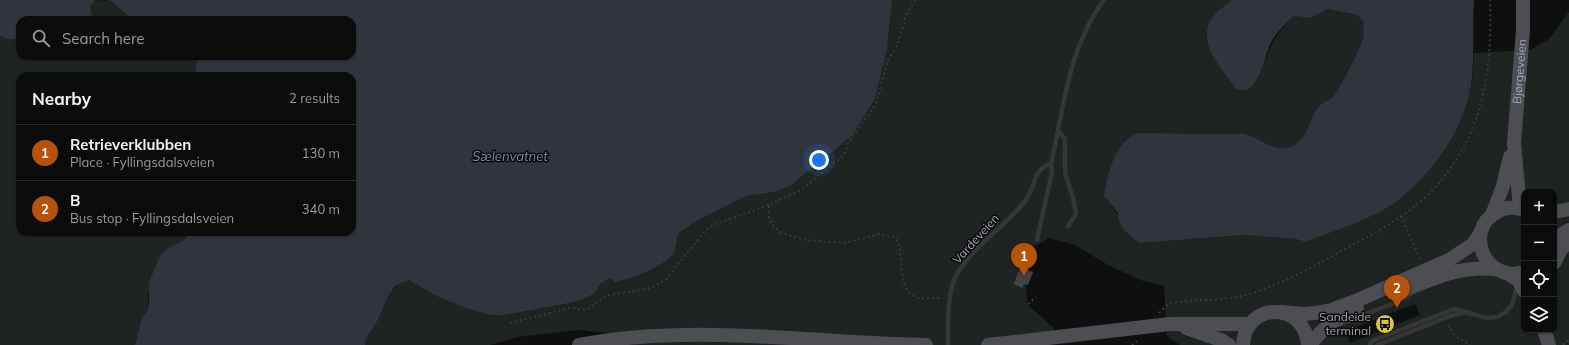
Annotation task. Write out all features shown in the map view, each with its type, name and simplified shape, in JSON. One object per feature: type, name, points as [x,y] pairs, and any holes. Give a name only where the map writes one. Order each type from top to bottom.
[{"type":"main road","name":"Bjørgeveien","points":[[1250,324],[1264,314],[1281,312],[1304,314],[1331,310],[1358,300],[1449,260],[1468,247],[1480,234],[1486,220],[1492,215],[1503,186],[1514,143],[1523,30],[1523,0]]},
{"type":"main road","name":"Bjørgeveien","points":[[1514,143],[1521,201]]},
{"type":"main road","points":[[1492,215],[1505,208],[1521,209]]},
{"type":"main road","points":[[1557,211],[1569,209]]},
{"type":"main road","points":[[1557,237],[1569,230]]},
{"type":"main road","points":[[1480,234],[1481,251],[1484,258],[1514,277]]},
{"type":"main road","points":[[1555,261],[1560,251],[1569,240]]},
{"type":"main road","points":[[1309,345],[1323,330],[1346,314],[1457,270],[1480,268],[1514,277]]},
{"type":"main road","points":[[1281,312],[1290,314],[1301,324],[1308,337],[1309,345]]},
{"type":"main road","points":[[988,345],[1170,324],[1250,324]]},
{"type":"main road","points":[[1170,324],[1200,332],[1229,345]]},
{"type":"main road","points":[[1243,345],[1246,330],[1250,324]]},
{"type":"main road","points":[[579,345],[633,337],[700,334],[926,345]]},
{"type":"lane","points":[[1037,240],[1051,178],[1051,164],[1067,80],[1078,46],[1095,11],[1104,0]]},
{"type":"lane","points":[[1058,132],[1065,139],[1065,173],[1073,198],[1076,214],[1068,226]]},
{"type":"lane","name":"Vardeveien","points":[[948,345],[951,298],[955,279],[978,248],[1024,202],[1032,190],[1039,170],[1043,166],[1051,164]]},
{"type":"lane","points":[[1370,345],[1372,341],[1454,309],[1487,318],[1497,317],[1506,312],[1513,301],[1514,277]]},
{"type":"lane","points":[[1377,345],[1450,316],[1468,312]]},
{"type":"path","points":[[510,323],[570,308],[587,310],[605,296],[650,288],[666,279],[706,230],[713,225],[769,205],[801,190],[844,155],[848,143],[876,104],[888,60],[896,48],[906,21],[905,16],[915,0]]},
{"type":"path","points":[[1158,316],[1168,304],[1245,295],[1268,287],[1309,268],[1401,216],[1437,184],[1459,154],[1471,133],[1482,103],[1490,45],[1490,0]]},
{"type":"path","points":[[769,205],[769,219],[774,227],[780,232],[805,240],[845,243],[879,234],[894,237],[900,245],[902,271],[907,288],[912,294],[920,298],[951,298]]},
{"type":"path","points":[[1401,216],[1423,264]]},
{"type":"path","points":[[1028,304],[1036,296]]},
{"type":"path","points":[[1447,324],[1455,336],[1470,345]]},
{"type":"path","points":[[1563,345],[1569,340]]},
{"type":"shaded area","points":[[95,0],[111,1],[128,16],[92,16],[90,6]]},
{"type":"shaded area","points":[[892,0],[1232,0],[1213,17],[1257,81],[1275,38],[1293,16],[1311,18],[1328,9],[1357,15],[1363,21],[1363,39],[1359,50],[1334,96],[1318,107],[1305,133],[1298,143],[1286,148],[1281,148],[1244,134],[1138,133],[1104,196],[1139,243],[1244,235],[1296,239],[1305,242],[1351,224],[1395,202],[1422,178],[1440,155],[1462,116],[1471,87],[1474,53],[1530,50],[1549,39],[1569,12],[1569,345],[1180,345],[1167,336],[1164,286],[1143,281],[1108,265],[1075,245],[1049,238],[1025,252],[1027,304],[1054,328],[1045,345],[634,345],[623,334],[578,330],[518,337],[490,345],[365,345],[365,340],[378,320],[386,300],[396,286],[409,280],[434,295],[491,315],[505,315],[575,302],[594,294],[601,283],[610,278],[615,282],[632,278],[648,269],[677,247],[678,234],[693,223],[746,196],[774,192],[790,186],[852,136],[875,99],[887,49]],"holes":[[[1415,304],[1420,315],[1350,343],[1346,331]]]},
{"type":"shaded area","points":[[0,36],[7,39],[16,39],[16,60],[197,60],[195,72],[16,72],[16,236],[188,236],[186,240],[179,243],[149,291],[148,310],[142,317],[135,345],[0,345]]},
{"type":"water","points":[[0,0],[95,0],[90,6],[92,16],[16,16],[16,39],[7,39],[0,36]]},
{"type":"water","name":"Sælenvatnet","points":[[107,0],[892,0],[887,49],[875,99],[852,136],[790,186],[774,192],[746,196],[693,223],[678,234],[674,252],[667,260],[654,268],[629,279],[615,282],[610,278],[601,283],[594,294],[575,302],[505,315],[491,315],[466,308],[434,295],[409,280],[395,286],[386,300],[378,320],[365,340],[365,345],[135,345],[142,317],[146,314],[148,309],[151,277],[158,260],[167,249],[182,242],[188,236],[356,236],[356,72],[195,72],[197,60],[356,60],[356,16],[128,16],[111,1]]},
{"type":"water","points":[[1232,0],[1474,0],[1472,74],[1467,102],[1454,134],[1444,150],[1434,164],[1410,190],[1397,201],[1376,214],[1305,242],[1296,239],[1244,235],[1139,243],[1125,231],[1118,219],[1118,213],[1104,196],[1110,169],[1118,151],[1130,138],[1138,133],[1244,134],[1275,147],[1286,148],[1292,146],[1298,143],[1302,138],[1318,107],[1334,96],[1350,68],[1363,39],[1363,21],[1357,15],[1328,9],[1311,18],[1293,16],[1272,41],[1255,83],[1250,88],[1244,90],[1236,89],[1212,55],[1208,45],[1207,36],[1208,26],[1213,17]]},
{"type":"building","points":[[1020,267],[1033,272],[1028,285],[1024,284],[1022,288],[1014,284]]},
{"type":"place","name":"Retrieverklubben","points":[[1024,276]]},
{"type":"place","name":"B","points":[[1397,308]]},
{"type":"place","name":"Sandeide terminal","points":[[1385,324]]}]
